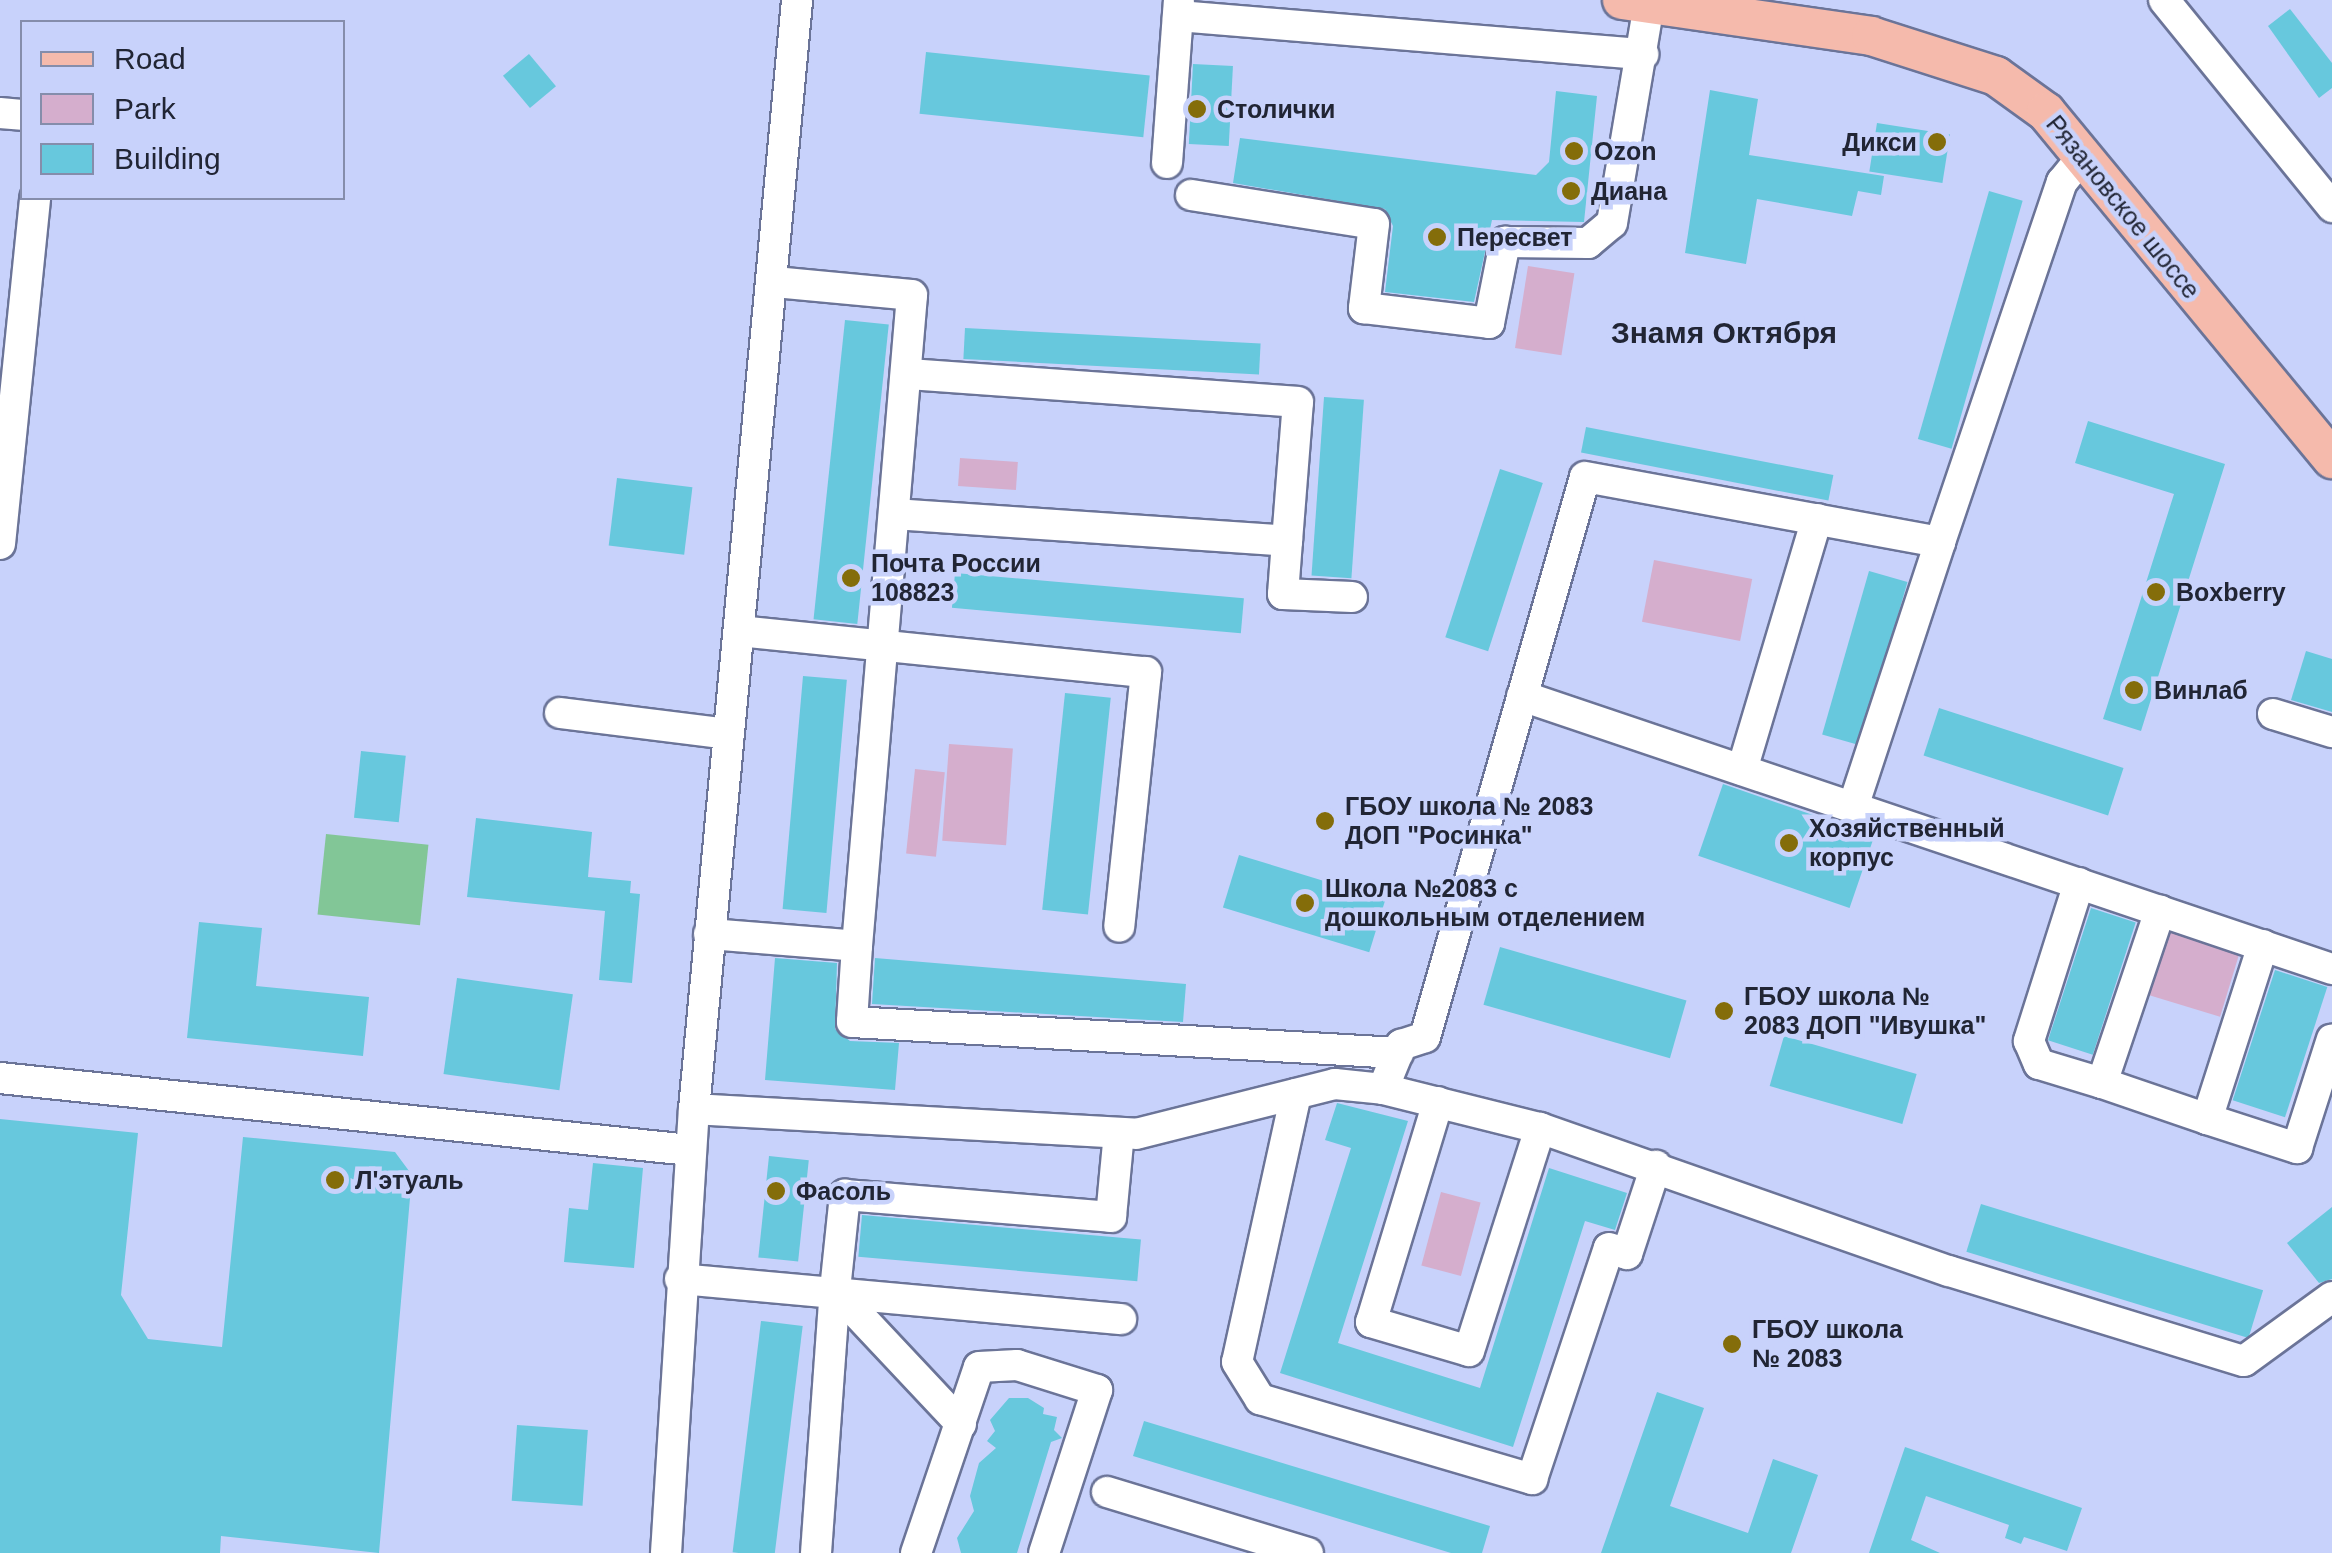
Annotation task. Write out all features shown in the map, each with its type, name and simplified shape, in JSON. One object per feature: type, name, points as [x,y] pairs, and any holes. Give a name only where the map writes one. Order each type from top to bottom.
[{"type":"main road","name":"Рязановское шоссе","points":[[1648,2],[1871,36],[1938,53],[1996,76],[2046,112],[2332,458]]},
{"type":"street","points":[[666,1553],[690,1150],[774,282],[797,0]]},
{"type":"street","points":[[2164,0],[2332,207]]},
{"type":"street","points":[[1191,194],[1374,224],[1364,308],[1489,323],[1505,242],[1588,244],[1612,223],[1643,54],[1648,2]]},
{"type":"street","points":[[1167,163],[1178,8],[1256,12],[1643,54]]},
{"type":"street","points":[[1853,808],[2062,182],[2082,157]]},
{"type":"street","points":[[0,544],[35,200]]},
{"type":"street","points":[[774,282],[912,295],[852,1022],[1398,1053]]},
{"type":"street","points":[[906,374],[1298,402],[1283,594],[1352,597]]},
{"type":"street","points":[[1384,1089],[1401,1045],[1425,1036],[1585,477],[1940,542]]},
{"type":"street","points":[[894,514],[1287,541]]},
{"type":"street","points":[[1742,770],[1818,519]]},
{"type":"street","points":[[740,631],[1146,672],[1119,928]]},
{"type":"street","points":[[1522,696],[2332,969]]},
{"type":"street","points":[[560,713],[729,734]]},
{"type":"street","points":[[2273,714],[2332,732]]},
{"type":"street","points":[[2079,884],[2030,1054],[2039,1064],[2298,1148],[2332,1039]]},
{"type":"street","points":[[2102,1083],[2160,911]]},
{"type":"street","points":[[709,934],[858,946]]},
{"type":"street","points":[[2207,1119],[2263,945]]},
{"type":"street","points":[[0,1078],[690,1150]]},
{"type":"street","points":[[694,1108],[1119,1133],[1335,1084],[1384,1089],[1540,1128],[1949,1272],[2244,1361],[2332,1297]]},
{"type":"street","points":[[1296,1094],[1237,1362],[1244,1374],[1260,1399],[1532,1479],[1609,1248],[1626,1254],[1656,1166]]},
{"type":"street","points":[[1438,1102],[1371,1322],[1470,1350],[1540,1128]]},
{"type":"street","points":[[816,1553],[834,1290],[845,1195],[1111,1217],[1119,1133]]},
{"type":"street","points":[[680,1278],[1121,1319]]},
{"type":"street","points":[[834,1290],[961,1424]]},
{"type":"street","points":[[916,1553],[979,1367],[1018,1365],[1097,1390],[1044,1553]]},
{"type":"street","points":[[1107,1492],[1308,1553]]},
{"type":"green space","points":[[1528,266],[1574,273],[1561,355],[1515,348]]},
{"type":"green space","points":[[960,458],[1018,462],[1016,490],[958,486]]},
{"type":"green space","points":[[1654,560],[1752,579],[1740,641],[1642,622]]},
{"type":"green space","points":[[949,744],[1013,748],[1006,845],[942,841]]},
{"type":"green space","points":[[915,769],[945,772],[936,857],[906,854]]},
{"type":"green space","points":[[2167,920],[2243,943],[2220,1017],[2144,994]]},
{"type":"green space","points":[[1441,1192],[1481,1203],[1461,1276],[1421,1265]]},
{"type":"shaded area","points":[[326,834],[428,845],[420,925],[318,915]]},
{"type":"building","points":[[2290,9],[2332,63],[2332,88],[2319,98],[2268,26]]},
{"type":"building","points":[[926,52],[1150,76],[1143,137],[920,114]]},
{"type":"building","points":[[529,54],[556,86],[530,108],[503,76]]},
{"type":"building","points":[[1193,64],[1233,66],[1229,146],[1189,144]]},
{"type":"building","points":[[1710,90],[1758,99],[1749,155],[1884,176],[1881,195],[1858,191],[1852,216],[1757,199],[1746,264],[1685,253]]},
{"type":"building","points":[[1556,91],[1597,96],[1584,222],[1492,220],[1474,302],[1385,292],[1393,226],[1385,209],[1233,183],[1240,138],[1536,175],[1549,162]]},
{"type":"building","points":[[1877,123],[1950,135],[1942,183],[1869,171]]},
{"type":"building","points":[[1989,191],[2023,201],[1952,449],[1918,439]]},
{"type":"building","points":[[845,320],[889,325],[857,624],[814,619]]},
{"type":"building","points":[[965,328],[1261,343],[1259,374],[963,359]]},
{"type":"building","points":[[1324,397],[1364,400],[1351,578],[1312,576]]},
{"type":"building","points":[[2088,421],[2225,464],[2141,731],[2103,719],[2174,494],[2075,463]]},
{"type":"building","points":[[1586,427],[1833,475],[1828,501],[1581,453]]},
{"type":"building","points":[[1500,469],[1543,483],[1488,651],[1445,637]]},
{"type":"building","points":[[617,478],[692,487],[684,555],[609,545]]},
{"type":"building","points":[[1869,571],[1907,582],[1861,745],[1822,734]]},
{"type":"building","points":[[955,573],[1244,598],[1241,633],[952,608]]},
{"type":"building","points":[[2306,651],[2332,659],[2332,712],[2291,700]]},
{"type":"building","points":[[803,676],[847,680],[826,913],[783,909]]},
{"type":"building","points":[[1065,693],[1111,698],[1088,915],[1042,910]]},
{"type":"building","points":[[1939,708],[2124,768],[2108,816],[1924,756]]},
{"type":"building","points":[[361,751],[406,756],[399,822],[354,818]]},
{"type":"building","name":"Хозяйственный корпус","points":[[1723,784],[1874,836],[1850,908],[1698,856]]},
{"type":"building","points":[[476,818],[592,832],[588,877],[631,881],[630,893],[640,894],[632,983],[599,980],[605,911],[467,897]]},
{"type":"building","name":"Школа №2083 с дошкольным отделением","points":[[1239,855],[1385,900],[1369,952],[1223,908]]},
{"type":"building","points":[[2091,908],[2136,923],[2093,1055],[2048,1040]]},
{"type":"building","points":[[199,922],[262,928],[256,986],[369,997],[363,1056],[187,1038]]},
{"type":"building","points":[[1500,947],[1686,1000],[1670,1058],[1483,1005]]},
{"type":"building","points":[[775,958],[837,963],[835,1029],[850,1041],[899,1043],[895,1090],[765,1080]]},
{"type":"building","points":[[875,958],[1186,984],[1183,1022],[872,1004]]},
{"type":"building","points":[[2275,970],[2327,987],[2285,1117],[2233,1100]]},
{"type":"building","points":[[457,978],[573,994],[559,1090],[444,1074]]},
{"type":"building","points":[[1784,1036],[1917,1074],[1902,1124],[1770,1086]]},
{"type":"building","points":[[1337,1103],[1408,1121],[1338,1343],[1480,1388],[1549,1168],[1627,1193],[1615,1230],[1585,1221],[1513,1447],[1280,1373],[1351,1148],[1325,1140]]},
{"type":"building","points":[[0,1119],[138,1133],[121,1295],[148,1339],[222,1347],[243,1137],[395,1152],[412,1175],[379,1553],[221,1536],[220,1553],[0,1553]]},
{"type":"building","points":[[769,1156],[809,1160],[798,1262],[758,1257]]},
{"type":"building","points":[[593,1163],[643,1168],[634,1268],[564,1262],[569,1208],[588,1210]]},
{"type":"building","points":[[1981,1204],[2263,1290],[2248,1338],[1966,1252]]},
{"type":"building","points":[[2332,1207],[2332,1279],[2319,1283],[2287,1243]]},
{"type":"building","points":[[862,1215],[1141,1239],[1137,1281],[858,1257]]},
{"type":"building","points":[[761,1321],[803,1326],[775,1553],[733,1552]]},
{"type":"building","points":[[1657,1392],[1704,1408],[1670,1506],[1748,1533],[1773,1459],[1818,1475],[1791,1553],[1601,1553]]},
{"type":"building","points":[[1009,1398],[1028,1398],[1044,1408],[1043,1414],[1057,1417],[1054,1430],[1062,1438],[1051,1442],[1017,1553],[961,1553],[957,1538],[974,1511],[970,1496],[979,1463],[996,1448],[987,1441],[995,1431],[990,1420]]},
{"type":"building","points":[[1144,1421],[1490,1526],[1482,1553],[1451,1553],[1133,1456]]},
{"type":"building","points":[[517,1425],[588,1430],[583,1506],[512,1501]]},
{"type":"building","points":[[1905,1447],[2082,1508],[2067,1551],[2024,1537],[2021,1544],[2005,1538],[2009,1525],[1926,1496],[1911,1540],[1940,1553],[1869,1553]]},
{"type":"place","name":"Столички","points":[[1197,109]]},
{"type":"place","name":"Дикси","points":[[1937,142]]},
{"type":"place","name":"Ozon","points":[[1574,151]]},
{"type":"place","name":"Диана","points":[[1571,191]]},
{"type":"place","name":"Пересвет","points":[[1437,237]]},
{"type":"place","name":"Почта России 108823","points":[[851,578]]},
{"type":"place","name":"Boxberry","points":[[2156,592]]},
{"type":"place","name":"Винлаб","points":[[2134,690]]},
{"type":"place","name":"ГБОУ школа № 2083 ДОП \"Росинка\"","points":[[1325,821]]},
{"type":"place","name":"Хозяйственный корпус","points":[[1789,843]]},
{"type":"place","name":"Школа №2083 с дошкольным отделением","points":[[1305,903]]},
{"type":"place","name":"ГБОУ школа № 2083 ДОП \"Ивушка\"","points":[[1724,1011]]},
{"type":"place","name":"Л'этуаль","points":[[335,1180]]},
{"type":"place","name":"Фасоль","points":[[776,1191]]},
{"type":"place","name":"ГБОУ школа № 2083","points":[[1732,1344]]},
{"type":"district","name":"Знамя Октября","points":[[1724,333]]}]
